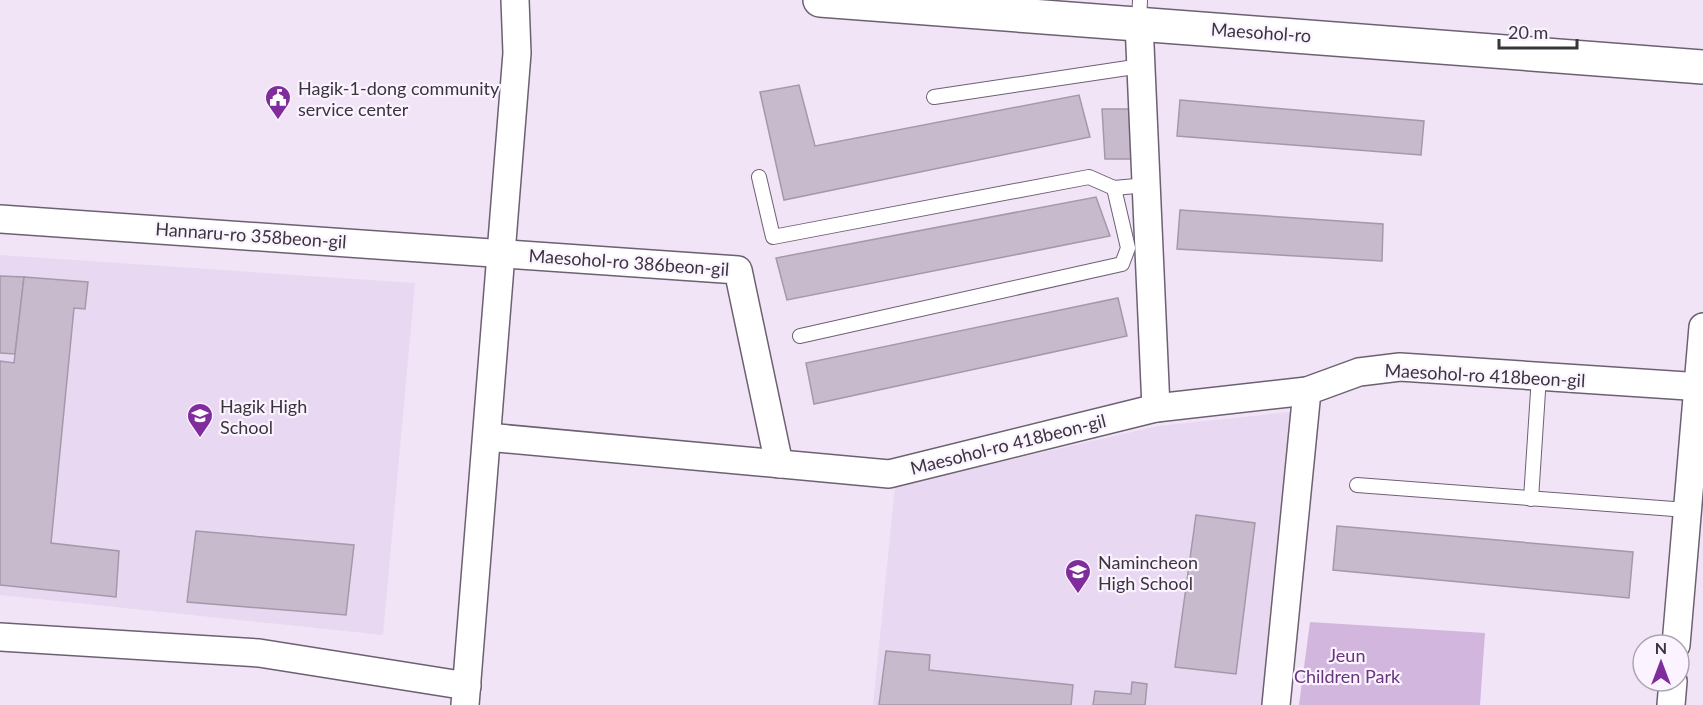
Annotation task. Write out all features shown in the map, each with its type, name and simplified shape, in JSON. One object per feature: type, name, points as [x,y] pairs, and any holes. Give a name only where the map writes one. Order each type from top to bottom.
[{"type":"main road","name":"Maesohol-ro","points":[[820,0],[1140,11],[1703,66]]},
{"type":"street","points":[[0,637],[259,653],[466,695],[517,53],[515,0]]},
{"type":"street","points":[[1140,11],[1156,408]]},
{"type":"street","name":"Hannaru-ro 358beon-gil","points":[[0,219],[501,252]]},
{"type":"street","name":"Maesohol-ro 386beon-gil","points":[[501,252],[738,270],[779,464]]},
{"type":"street","points":[[1678,633],[1692,527],[1703,327]]},
{"type":"street","name":"Maesohol-ro 418beon-gil","points":[[779,464],[889,474],[1156,408],[1307,391],[1359,372],[1400,367],[1700,386]]},
{"type":"street","points":[[1276,705],[1307,391]]},
{"type":"street","points":[[487,437],[779,464]]},
{"type":"lane","points":[[934,97],[1141,66]]},
{"type":"lane","points":[[759,177],[773,237],[1089,177],[1114,188],[1146,185]]},
{"type":"lane","points":[[800,336],[1122,264],[1128,248],[1114,188]]},
{"type":"lane","points":[[1531,499],[1539,376]]},
{"type":"lane","points":[[1357,486],[1531,499],[1692,527]]},
{"type":"shaded area","name":"Hagik High School","points":[[0,255],[415,283],[383,635],[0,595]]},
{"type":"shaded area","name":"Namincheon High School","points":[[1290,412],[1262,705],[873,705],[895,486],[1158,426]]},
{"type":"green space","name":"Jeun Children Park","points":[[1310,622],[1485,633],[1480,705],[1299,705]]},
{"type":"building","points":[[799,85],[815,146],[1079,95],[1090,137],[784,200],[760,92]]},
{"type":"building","points":[[1180,100],[1424,121],[1421,155],[1177,136]]},
{"type":"building","points":[[1102,109],[1134,109],[1139,159],[1105,159]]},
{"type":"building","points":[[1096,197],[1110,236],[787,300],[776,258]]},
{"type":"building","points":[[1180,210],[1383,224],[1382,261],[1177,249]]},
{"type":"building","points":[[0,276],[24,277],[15,354],[0,353]]},
{"type":"building","points":[[24,277],[88,282],[85,309],[74,308],[51,543],[119,551],[116,597],[0,585],[0,361],[14,363]]},
{"type":"building","points":[[1118,298],[1127,336],[814,404],[806,363]]},
{"type":"building","points":[[1196,515],[1255,523],[1236,674],[1175,667]]},
{"type":"building","points":[[1337,526],[1633,552],[1629,598],[1333,570]]},
{"type":"building","points":[[196,531],[354,545],[346,615],[187,602]]},
{"type":"building","points":[[886,651],[930,655],[929,670],[1073,685],[1071,705],[879,705]]},
{"type":"building","points":[[1132,682],[1147,684],[1145,705],[1093,705],[1095,691],[1131,694]]},
{"type":"place","name":"Hagik-1-dong community service center","points":[[278,121]]},
{"type":"place","name":"Hagik High School","points":[[200,439]]},
{"type":"place","name":"Namincheon High School","points":[[1078,595]]}]
